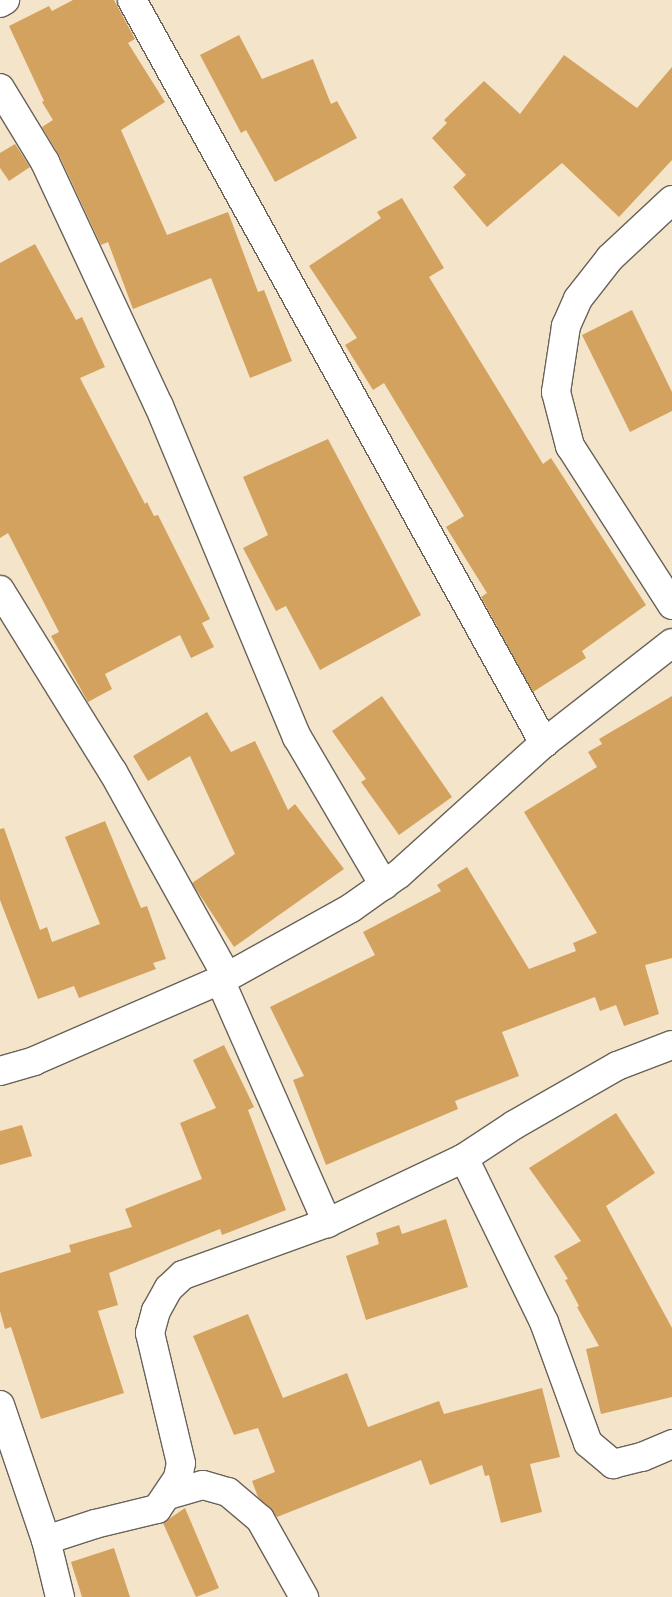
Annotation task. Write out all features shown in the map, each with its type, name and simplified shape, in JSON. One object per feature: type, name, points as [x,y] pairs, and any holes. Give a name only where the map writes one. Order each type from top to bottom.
[{"type":"street","points":[[0,3],[5,0]]},
{"type":"street","points":[[132,0],[544,743]]},
{"type":"street","points":[[0,88],[45,162],[159,406],[297,737],[384,884]]},
{"type":"street","points":[[672,200],[610,258],[578,299],[566,326],[556,392],[575,454],[672,604]]},
{"type":"street","points":[[0,590],[113,772],[224,979],[327,1223]]},
{"type":"street","points":[[0,1071],[34,1061],[224,979],[335,918],[384,884],[544,743],[672,643]]},
{"type":"street","points":[[46,1540],[95,1524],[158,1509],[178,1478],[180,1463],[150,1332],[156,1311],[169,1288],[183,1275],[208,1264],[327,1223],[464,1158],[514,1125],[617,1066],[672,1045]]},
{"type":"street","points":[[464,1158],[544,1322],[588,1443],[613,1464],[642,1457],[672,1444]]},
{"type":"street","points":[[0,1404],[46,1540],[60,1597]]},
{"type":"street","points":[[168,1495],[203,1485],[228,1492],[260,1519],[304,1597]]},
{"type":"building","points":[[73,0],[114,0],[135,39],[128,43],[165,102],[121,130],[167,235],[228,212],[258,292],[264,290],[292,361],[250,378],[211,278],[133,309],[108,242],[101,245],[59,155],[42,127],[53,120],[42,102],[44,101],[9,26],[49,6],[52,11]]},
{"type":"building","points":[[239,35],[262,79],[313,59],[331,104],[337,101],[357,138],[275,182],[246,130],[241,133],[200,55]]},
{"type":"building","points":[[564,55],[637,108],[672,67],[672,160],[619,217],[562,163],[487,227],[453,187],[466,175],[432,138],[447,123],[444,120],[484,81],[520,114]]},
{"type":"building","points":[[15,144],[30,167],[9,181],[0,168],[0,153]]},
{"type":"building","points":[[402,198],[444,268],[429,277],[543,464],[551,458],[646,605],[582,651],[586,658],[533,692],[481,597],[487,593],[446,527],[464,516],[384,383],[373,390],[345,345],[357,338],[309,266],[381,218],[377,212]]},
{"type":"building","points":[[35,244],[76,320],[82,317],[105,367],[80,378],[145,504],[147,502],[154,516],[158,515],[210,619],[202,623],[214,647],[191,658],[180,635],[105,674],[112,689],[88,702],[51,636],[59,632],[8,533],[0,538],[0,263]]},
{"type":"building","points":[[632,310],[672,392],[672,411],[630,432],[582,335]]},
{"type":"building","points":[[328,439],[421,615],[320,670],[286,606],[276,611],[243,548],[268,535],[243,477]]},
{"type":"building","points":[[382,696],[452,797],[399,835],[361,782],[366,779],[332,731]]},
{"type":"building","points":[[672,696],[672,958],[645,965],[659,1014],[624,1026],[616,1005],[600,1011],[595,997],[502,1032],[519,1076],[455,1101],[458,1109],[326,1165],[293,1080],[304,1076],[270,1007],[375,955],[363,932],[441,891],[437,885],[467,867],[529,969],[576,951],[573,943],[597,933],[524,812],[597,767],[588,752],[602,744],[599,739]]},
{"type":"building","points":[[207,712],[231,752],[255,741],[288,810],[295,804],[344,869],[234,947],[192,883],[235,854],[190,756],[148,781],[133,756]]},
{"type":"building","points":[[105,821],[141,908],[147,906],[166,959],[153,963],[156,969],[79,998],[74,986],[38,999],[0,900],[0,829],[4,828],[40,930],[47,927],[52,942],[100,924],[65,837]]},
{"type":"building","points":[[224,1045],[254,1107],[248,1110],[286,1210],[222,1235],[220,1229],[109,1273],[118,1305],[98,1311],[124,1393],[41,1419],[11,1327],[5,1329],[0,1311],[0,1273],[71,1252],[69,1245],[132,1227],[125,1209],[202,1179],[180,1123],[216,1108],[193,1060]]},
{"type":"building","points":[[616,1113],[655,1173],[606,1206],[672,1328],[672,1397],[601,1414],[586,1349],[599,1346],[577,1307],[579,1306],[565,1280],[568,1279],[554,1256],[581,1241],[529,1168]]},
{"type":"building","points":[[22,1125],[32,1156],[0,1165],[0,1131]]},
{"type":"building","points":[[446,1219],[468,1287],[366,1320],[346,1256],[379,1244],[376,1233],[399,1225],[402,1234]]},
{"type":"building","points":[[248,1314],[283,1398],[347,1373],[368,1427],[439,1401],[444,1414],[542,1388],[560,1457],[530,1464],[542,1512],[501,1523],[489,1475],[485,1476],[482,1465],[430,1485],[421,1460],[277,1517],[258,1497],[252,1481],[275,1472],[258,1428],[234,1435],[193,1336]]},
{"type":"building","points":[[185,1508],[219,1588],[196,1597],[163,1523]]},
{"type":"building","points":[[114,1548],[130,1597],[82,1597],[71,1562]]}]
